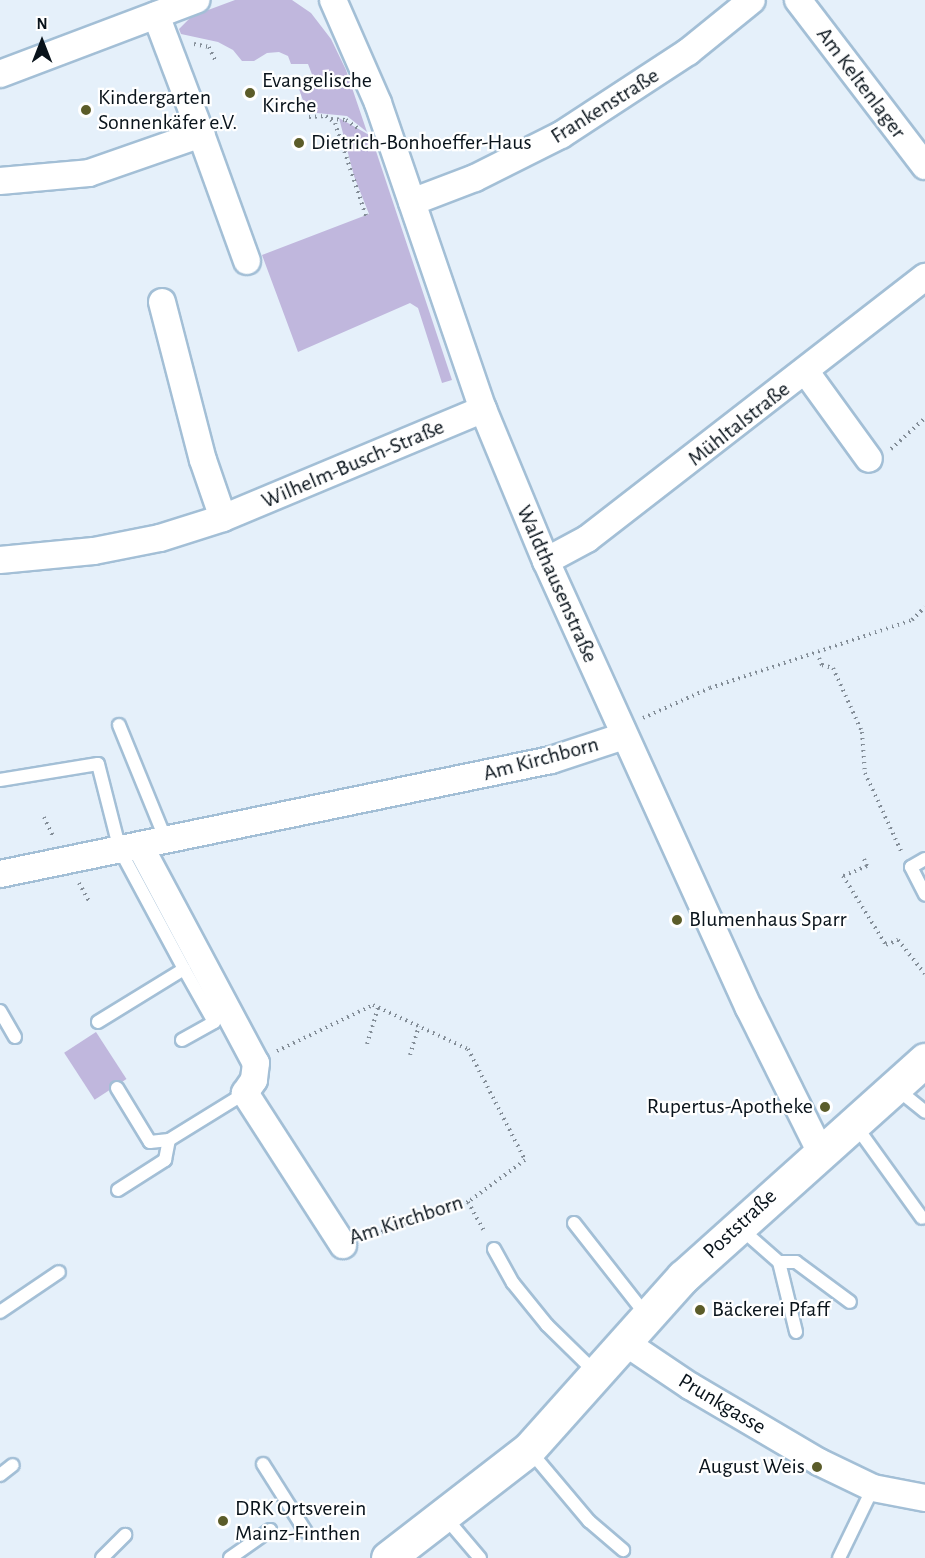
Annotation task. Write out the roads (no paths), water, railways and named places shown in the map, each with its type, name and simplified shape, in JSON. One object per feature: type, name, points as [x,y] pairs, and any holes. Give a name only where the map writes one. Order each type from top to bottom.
[{"type":"main road","name":"Poststraße","points":[[388,1558],[445,1517],[529,1449],[623,1341],[738,1225],[820,1151],[897,1089],[925,1060]]},
{"type":"street","points":[[0,74],[196,0]]},
{"type":"street","name":"Waldthausenstraße","points":[[333,0],[369,81],[483,409],[546,561],[631,728],[749,1008],[820,1151]]},
{"type":"street","name":"Frankenstraße","points":[[412,202],[475,178],[561,135],[688,52],[752,0]]},
{"type":"street","name":"Am Keltenlager","points":[[798,0],[925,166]]},
{"type":"street","points":[[156,15],[247,261]]},
{"type":"street","points":[[0,181],[89,173],[201,134]]},
{"type":"street","name":"Mühltalstraße","points":[[546,561],[587,539],[806,372],[925,277]]},
{"type":"street","points":[[162,302],[203,460],[223,518]]},
{"type":"street","points":[[806,372],[869,459]]},
{"type":"street","name":"Wilhelm-Busch-Straße","points":[[0,560],[128,546],[223,518],[483,409]]},
{"type":"street","name":"Am Kirchborn","points":[[0,874],[551,760],[631,728]]},
{"type":"street","points":[[130,848],[256,1063],[254,1080],[245,1093]]},
{"type":"street","name":"Am Kirchborn","points":[[245,1093],[343,1245]]},
{"type":"street","name":"Prunkgasse","points":[[623,1341],[819,1462],[873,1488],[925,1498]]},
{"type":"lane","points":[[119,725],[166,840]]},
{"type":"lane","points":[[0,780],[98,764],[130,848],[184,969],[214,1022],[182,1040]]},
{"type":"lane","points":[[925,859],[911,867],[925,895]]},
{"type":"lane","points":[[99,1022],[184,969]]},
{"type":"lane","points":[[0,1011],[15,1037]]},
{"type":"lane","points":[[117,1088],[150,1142],[169,1140],[245,1093]]},
{"type":"lane","points":[[897,1089],[925,1112]]},
{"type":"lane","points":[[855,1125],[922,1218]]},
{"type":"lane","points":[[118,1190],[165,1160],[169,1140]]},
{"type":"lane","points":[[574,1222],[647,1316]]},
{"type":"lane","points":[[738,1225],[779,1262],[795,1332]]},
{"type":"lane","points":[[494,1249],[513,1283],[533,1308],[595,1372]]},
{"type":"lane","points":[[779,1262],[796,1262],[850,1302]]},
{"type":"lane","points":[[0,1312],[59,1272]]},
{"type":"lane","points":[[529,1449],[589,1521],[623,1550]]},
{"type":"lane","points":[[263,1464],[306,1532]]},
{"type":"lane","points":[[0,1475],[13,1465]]},
{"type":"lane","points":[[839,1558],[873,1488]]},
{"type":"lane","points":[[445,1517],[480,1558]]},
{"type":"lane","points":[[230,1558],[270,1530]]},
{"type":"lane","points":[[102,1558],[125,1536]]},
{"type":"place","name":"Evangelische Kirche","points":[[250,93]]},
{"type":"place","name":"Kindergarten Sonnenkäfer e.V.","points":[[86,110]]},
{"type":"place","name":"Dietrich-Bonhoeffer-Haus","points":[[299,143]]},
{"type":"place","name":"Blumenhaus Sparr","points":[[677,920]]},
{"type":"place","name":"Rupertus-Apotheke","points":[[825,1107]]},
{"type":"place","name":"Bäckerei Pfaff","points":[[700,1310]]},
{"type":"place","name":"August Weis","points":[[817,1467]]},
{"type":"place","name":"DRK Ortsverein Mainz-Finthen","points":[[223,1521]]}]
